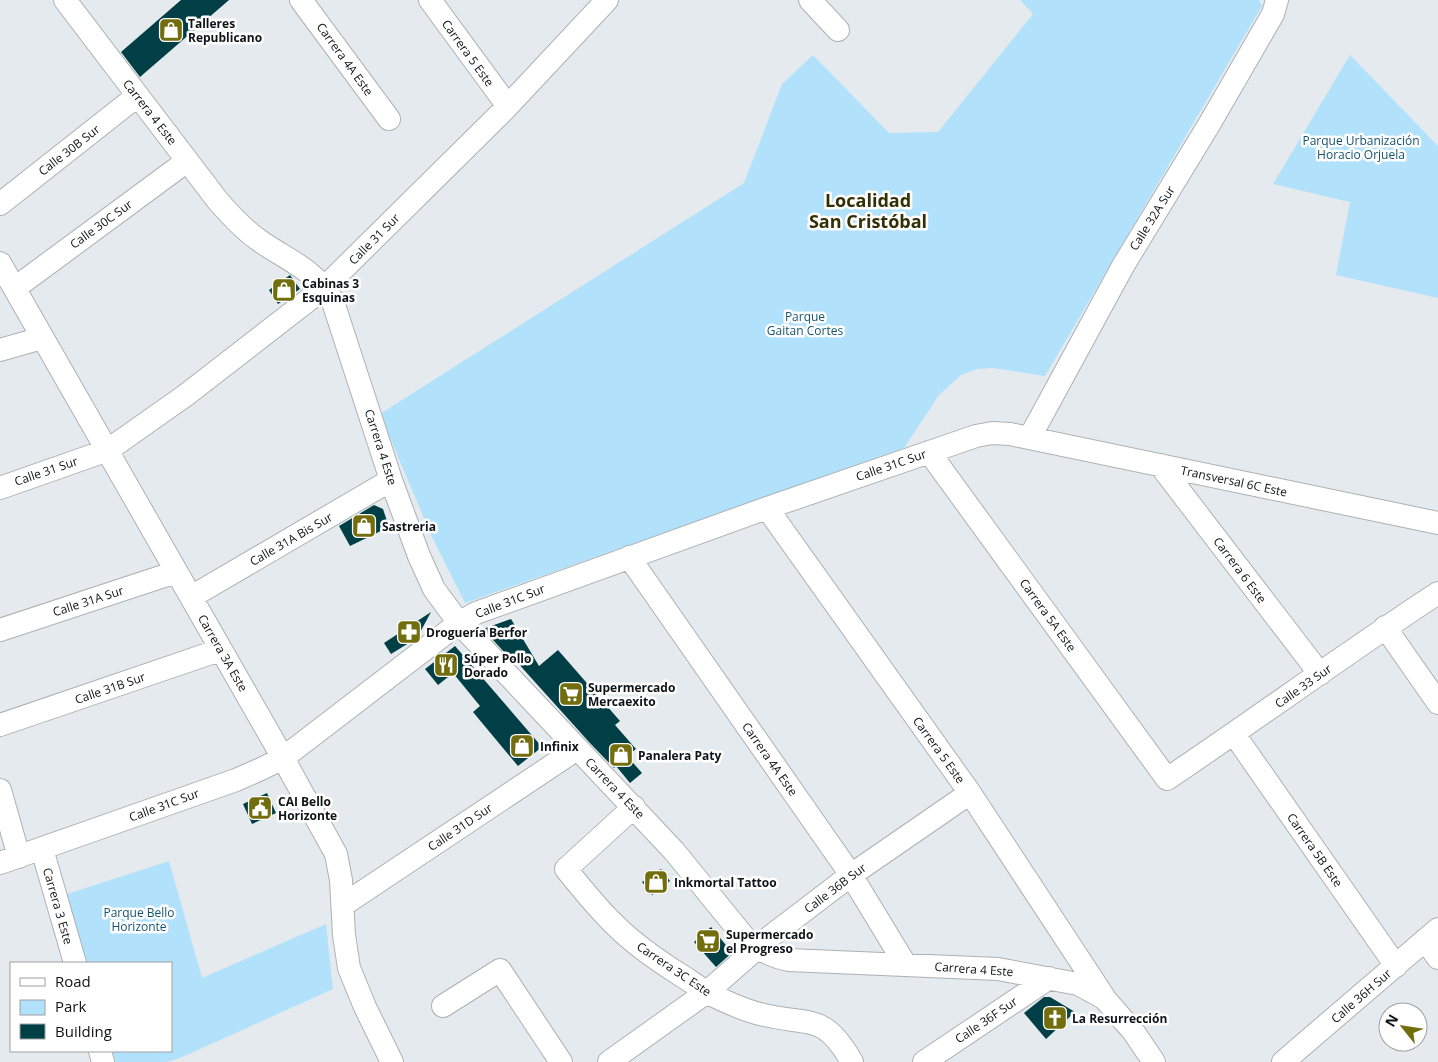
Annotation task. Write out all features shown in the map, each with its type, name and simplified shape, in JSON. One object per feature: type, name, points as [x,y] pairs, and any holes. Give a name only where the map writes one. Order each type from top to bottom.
[{"type":"street","name":"Carrera 4 Este","points":[[65,0],[218,201],[245,229],[260,241],[303,268],[324,288],[332,299],[391,480],[426,572],[445,605],[459,623],[674,851],[745,938],[757,948],[779,958],[789,960],[846,964],[905,964],[998,969],[1078,984],[1104,998],[1133,1031],[1154,1062]]},
{"type":"street","name":"Carrera 4A Este","points":[[301,0],[389,118]]},
{"type":"street","name":"Carrera 5 Este","points":[[430,0],[507,105]]},
{"type":"street","name":"Calle 31 Sur","points":[[0,488],[108,450],[186,396],[324,288],[507,105],[607,0]]},
{"type":"street","points":[[810,0],[838,30]]},
{"type":"street","name":"Calle 32A Sur","points":[[1030,438],[1122,266],[1210,123],[1272,14],[1276,0]]},
{"type":"street","name":"Calle 30B Sur","points":[[0,204],[137,96]]},
{"type":"street","name":"Calle 30C Sur","points":[[15,288],[187,161]]},
{"type":"street","name":"Carrera 3A Este","points":[[0,263],[336,854],[339,865],[344,935],[349,968],[365,1007],[392,1062]]},
{"type":"street","points":[[0,350],[42,338]]},
{"type":"street","name":"Calle 31C Sur","points":[[10,860],[236,780],[283,758],[459,623],[476,613],[767,508],[976,436],[992,433],[1030,438]]},
{"type":"street","name":"Transversal 6C Este","points":[[1030,438],[1438,522]]},
{"type":"street","name":"Carrera 5A Este","points":[[929,452],[1167,779]]},
{"type":"street","name":"Carrera 6 Este","points":[[1160,465],[1320,674]]},
{"type":"street","name":"Calle 31A Bis Sur","points":[[191,597],[391,480]]},
{"type":"street","name":"Carrera 5 Este","points":[[767,508],[970,793],[1104,998]]},
{"type":"street","name":"Carrera 4A Este","points":[[629,557],[851,875],[905,964]]},
{"type":"street","name":"Calle 31A Sur","points":[[0,630],[176,572]]},
{"type":"street","name":"Calle 33 Sur","points":[[1167,779],[1385,627],[1438,593]]},
{"type":"street","points":[[1385,627],[1438,703]]},
{"type":"street","name":"Calle 31B Sur","points":[[0,725],[220,650]]},
{"type":"street","name":"Carrera 5B Este","points":[[1234,734],[1396,966]]},
{"type":"street","name":"Calle 31D Sur","points":[[343,905],[577,749]]},
{"type":"street","points":[[0,790],[10,860]]},
{"type":"street","name":"Calle 36B Sur","points":[[609,1062],[707,992],[757,948],[851,875],[970,793]]},
{"type":"street","name":"Carrera 3C Este","points":[[634,807],[566,869],[598,908],[623,933],[657,960],[707,992],[758,1014],[819,1025],[827,1029],[839,1040],[852,1062]]},
{"type":"street","name":"Carrera 3 Este","points":[[42,849],[75,962]]},
{"type":"street","name":"Calle 36H Sur","points":[[1283,1062],[1396,966],[1434,943]]},
{"type":"street","points":[[443,1006],[500,970],[561,1062]]},
{"type":"street","name":"Calle 36F Sur","points":[[924,1062],[1049,978]]},
{"type":"green space","name":"Parque Gaitan Cortes","points":[[1020,0],[1259,0],[1262,6],[1045,376],[993,368],[977,369],[961,375],[939,395],[904,448],[465,603],[431,535],[380,414],[744,183],[782,84],[813,55],[889,133],[938,132],[1033,14]]},
{"type":"green space","name":"Parque Urbanización Horacio Orjuela","points":[[1350,55],[1438,146],[1438,298],[1336,275],[1350,202],[1273,184]]},
{"type":"green space","name":"Parque Bello Horizonte","points":[[169,861],[202,978],[326,924],[333,989],[180,1058],[167,1062],[116,1062],[112,1052],[172,1052],[172,962],[85,962],[64,895]]},
{"type":"building","name":"Talleres Republicano","points":[[181,0],[229,0],[140,77],[121,52]]},
{"type":"building","name":"Cabinas 3 Esquinas","points":[[290,275],[300,289],[278,304],[269,290]]},
{"type":"building","name":"Sastreria","points":[[374,505],[383,509],[389,527],[350,546],[339,526]]},
{"type":"building","name":"Droguería Berfor","points":[[431,612],[417,638],[391,654],[384,643]]},
{"type":"building","points":[[511,619],[539,666],[558,650],[620,721],[615,725],[636,749],[627,756],[642,773],[630,783],[616,766],[614,768],[589,742],[516,661],[514,663],[483,629]]},
{"type":"building","points":[[455,646],[542,747],[518,766],[473,712],[480,706],[453,673],[438,685],[425,669]]},
{"type":"building","name":"CAI Bello Horizonte","points":[[267,793],[276,813],[252,824],[243,804]]},
{"type":"building","name":"Inkmortal Tattoo","points":[[661,869],[670,881],[652,895],[642,882]]},
{"type":"building","points":[[711,927],[730,950],[733,948],[735,950],[716,967],[694,942]]},
{"type":"building","points":[[1044,997],[1050,997],[1075,1012],[1046,1039],[1024,1013]]},
{"type":"place","name":"Talleres Republicano","points":[[171,30]]},
{"type":"place","name":"Cabinas 3 Esquinas","points":[[284,290]]},
{"type":"place","name":"Sastreria","points":[[364,526]]},
{"type":"place","name":"Droguería Berfor","points":[[409,632]]},
{"type":"place","name":"Súper Pollo Dorado","points":[[446,665]]},
{"type":"place","name":"Supermercado Mercaexito","points":[[571,694]]},
{"type":"place","name":"Infinix","points":[[522,746]]},
{"type":"place","name":"Panalera Paty","points":[[621,755]]},
{"type":"place","name":"CAI Bello Horizonte","points":[[260,808]]},
{"type":"place","name":"Inkmortal Tattoo","points":[[656,882]]},
{"type":"place","name":"Supermercado el Progreso","points":[[708,941]]},
{"type":"place","name":"La Resurrección","points":[[1055,1018]]},
{"type":"district","name":"Localidad San Cristóbal","points":[[868,210]]}]
